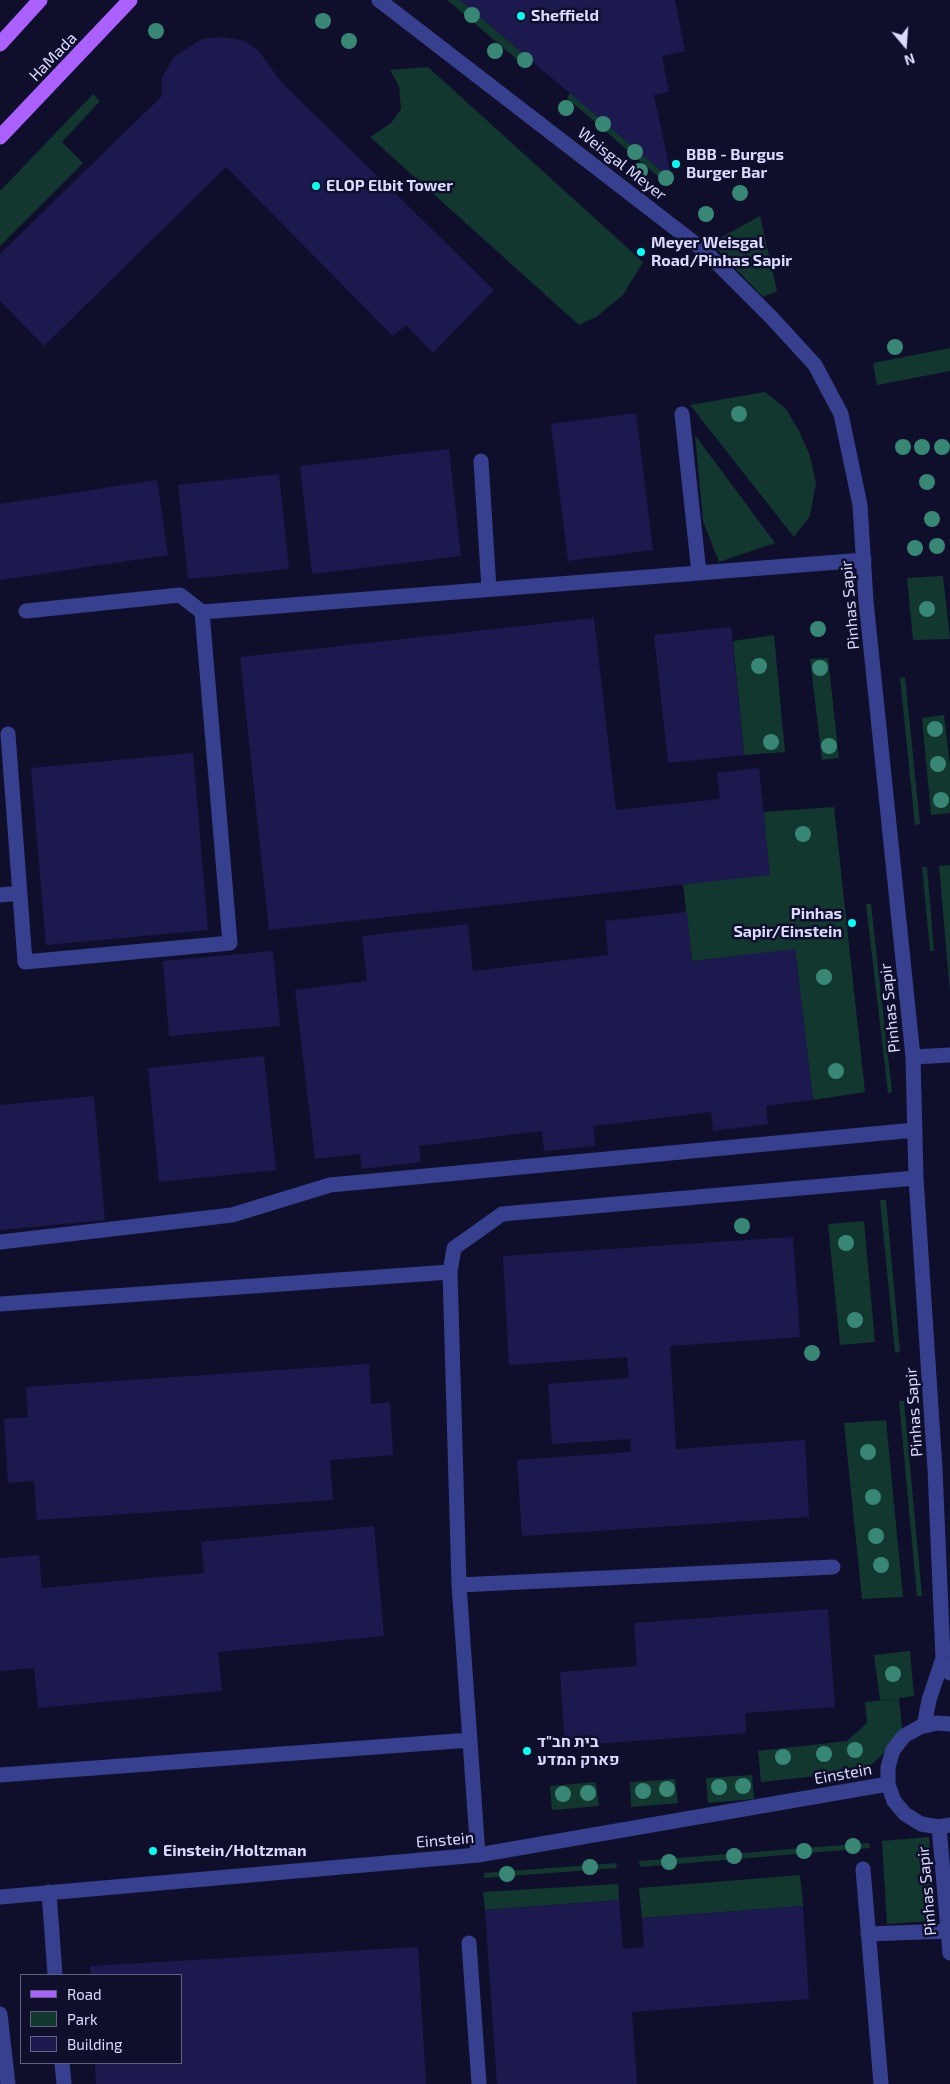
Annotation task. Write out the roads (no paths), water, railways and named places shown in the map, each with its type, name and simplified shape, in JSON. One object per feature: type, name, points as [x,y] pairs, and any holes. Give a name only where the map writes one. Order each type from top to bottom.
[{"type":"main road","points":[[0,44],[40,0]]},
{"type":"main road","name":"HaMada","points":[[0,137],[130,0]]},
{"type":"street","name":"Weisgal Meyer","points":[[386,3],[706,252],[771,317],[815,365]]},
{"type":"street","name":"Pinhas Sapir","points":[[815,365],[841,414],[860,505],[913,1057],[916,1178],[942,1468],[943,1658],[929,1700],[924,1726]]},
{"type":"street","points":[[682,414],[699,573]]},
{"type":"street","points":[[481,461],[489,589]]},
{"type":"street","points":[[26,611],[180,595],[202,612],[864,560]]},
{"type":"street","points":[[8,734],[25,962],[230,943],[202,612]]},
{"type":"street","points":[[0,895],[20,893]]},
{"type":"street","points":[[913,1057],[950,1055]]},
{"type":"street","points":[[0,1242],[232,1214],[330,1185],[915,1130]]},
{"type":"street","points":[[478,1855],[459,1585],[450,1272],[454,1248],[502,1214],[916,1178]]},
{"type":"street","points":[[0,1304],[450,1272]]},
{"type":"street","points":[[459,1585],[833,1566]]},
{"type":"street","name":"Pinhas Sapir","points":[[943,1658],[950,1673]]},
{"type":"street","name":"Einstein","points":[[944,1826],[921,1824],[906,1814],[894,1801],[888,1784],[888,1767],[893,1750],[904,1736],[924,1726],[937,1723],[950,1724]]},
{"type":"street","points":[[0,1775],[470,1740]]},
{"type":"street","name":"Einstein","points":[[0,1897],[478,1855],[888,1784]]},
{"type":"street","name":"Pinhas Sapir","points":[[944,1826],[950,1953]]},
{"type":"street","points":[[863,1869],[881,2084]]},
{"type":"street","points":[[49,1892],[55,1974]]},
{"type":"street","points":[[868,1934],[948,1931]]},
{"type":"street","points":[[469,1943],[479,2084]]},
{"type":"street","points":[[0,2014],[8,2084]]},
{"type":"street","points":[[62,2064],[64,2084]]},
{"type":"place","name":"Sheffield","points":[[521,16]]},
{"type":"place","name":"BBB - Burgus Burger Bar","points":[[676,164]]},
{"type":"place","name":"ELOP Elbit Tower","points":[[316,186]]},
{"type":"place","name":"Meyer Weisgal Road/Pinhas Sapir","points":[[641,252]]},
{"type":"place","name":"Pinhas Sapir/Einstein","points":[[852,923]]},
{"type":"place","name":"בית חב\"ד פארק המדע","points":[[527,1751]]},
{"type":"place","name":"Einstein/Holtzman","points":[[153,1851]]}]
